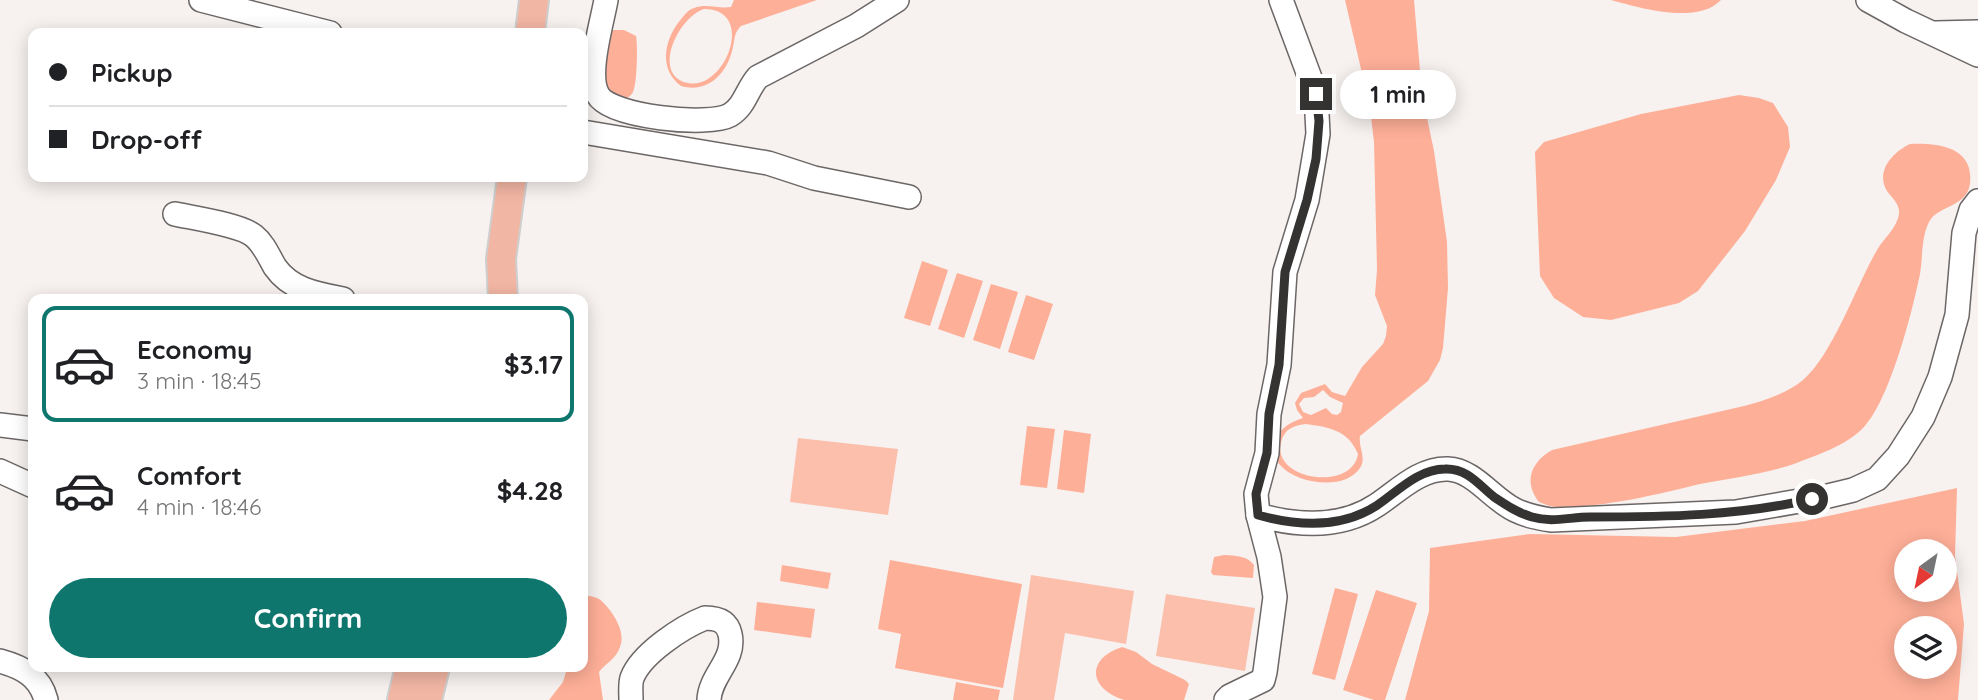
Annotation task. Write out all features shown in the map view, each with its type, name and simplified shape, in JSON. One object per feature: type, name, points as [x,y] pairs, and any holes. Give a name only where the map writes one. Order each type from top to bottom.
[{"type":"main road","points":[[531,28],[534,0]]},
{"type":"main road","points":[[503,294],[501,259],[511,182]]},
{"type":"main road","points":[[489,294],[501,259]]},
{"type":"main road","points":[[402,700],[409,672]]},
{"type":"main road","points":[[427,700],[434,672]]},
{"type":"street","points":[[201,0],[310,28]]},
{"type":"street","points":[[606,0],[593,77],[597,94],[611,107],[628,112],[687,120],[716,119],[732,114],[758,77],[856,26],[897,0]]},
{"type":"street","points":[[1226,700],[1230,695],[1263,680],[1265,673],[1275,597],[1256,494],[1267,453],[1269,414],[1279,365],[1285,272],[1307,200],[1318,134],[1316,94],[1281,0]]},
{"type":"street","points":[[1868,0],[1930,34],[1978,55]]},
{"type":"street","points":[[1930,34],[1978,32]]},
{"type":"street","points":[[588,133],[768,163],[814,178],[909,197]]},
{"type":"street","points":[[1258,515],[1305,524],[1333,523],[1366,512],[1398,489],[1430,471],[1445,469],[1461,470],[1515,510],[1551,520],[1736,512],[1797,503],[1870,484],[1887,470],[1913,435],[1940,377],[1957,315],[1964,233],[1971,210],[1978,201]]},
{"type":"street","points":[[175,214],[242,229],[253,235],[282,276],[292,284],[317,294]]},
{"type":"street","points":[[0,425],[28,428]]},
{"type":"street","points":[[0,471],[28,484]]},
{"type":"street","points":[[631,700],[631,680],[643,661],[653,650],[705,618],[722,621],[728,626],[732,643],[729,656],[715,679],[709,700]]},
{"type":"street","points":[[0,661],[34,676],[41,685],[46,700]]},
{"type":"shaded area","points":[[734,0],[817,0],[741,26],[736,33],[727,65],[716,79],[700,87],[681,86],[669,72],[667,64],[667,47],[673,31],[683,16],[692,9],[703,6],[731,7]],"holes":[[[704,9],[720,13],[729,22],[732,35],[730,49],[723,63],[714,75],[701,82],[688,83],[677,78],[671,70],[670,59],[677,35],[694,14]]]},
{"type":"shaded area","points":[[1345,0],[1414,0],[1422,94],[1434,151],[1447,242],[1448,288],[1443,348],[1440,360],[1428,381],[1360,436],[1363,460],[1353,475],[1333,482],[1309,481],[1288,472],[1275,458],[1273,450],[1277,436],[1288,425],[1303,418],[1295,403],[1301,393],[1325,384],[1332,392],[1345,396],[1362,367],[1383,344],[1386,336],[1387,326],[1375,295],[1377,270],[1374,142],[1370,108]],"holes":[[[1323,390],[1343,403],[1341,412],[1332,414],[1326,408],[1311,415],[1303,412],[1299,404],[1304,398],[1314,397]],[[1305,424],[1330,428],[1349,440],[1358,454],[1353,466],[1342,474],[1329,477],[1314,477],[1288,466],[1281,456],[1282,438],[1290,429]]]},
{"type":"shaded area","points":[[1611,0],[1721,0],[1711,8],[1683,13],[1652,10]]},
{"type":"shaded area","points":[[608,30],[624,30],[636,36],[637,65],[634,88],[631,95],[624,99],[604,94],[604,37]]},
{"type":"shaded area","points":[[1739,95],[1773,103],[1788,127],[1790,147],[1776,180],[1745,231],[1698,291],[1679,303],[1611,320],[1583,317],[1554,298],[1540,276],[1535,152],[1544,142],[1641,114]]},
{"type":"shaded area","points":[[1910,144],[1935,145],[1959,154],[1969,168],[1970,181],[1963,198],[1934,216],[1926,228],[1921,268],[1899,355],[1874,414],[1857,434],[1831,449],[1771,470],[1612,503],[1559,507],[1539,502],[1531,487],[1532,473],[1539,460],[1552,450],[1744,406],[1782,393],[1803,380],[1824,354],[1877,250],[1896,224],[1898,207],[1887,191],[1883,176],[1892,157]]},
{"type":"shaded area","points":[[922,261],[948,270],[930,326],[904,318]]},
{"type":"shaded area","points":[[957,273],[983,281],[964,338],[938,329]]},
{"type":"shaded area","points":[[991,284],[1018,292],[1000,349],[973,340]]},
{"type":"shaded area","points":[[1026,295],[1053,304],[1034,360],[1008,352]]},
{"type":"shaded area","points":[[1027,426],[1055,429],[1047,488],[1020,485]]},
{"type":"shaded area","points":[[1064,430],[1091,434],[1084,493],[1057,489]]},
{"type":"shaded area","points":[[1957,488],[1956,539],[1894,539],[1894,602],[1957,602],[1957,571],[1964,624],[1958,700],[1405,700],[1429,611],[1430,548],[1530,534],[1676,537],[1805,521]]},
{"type":"shaded area","points":[[1224,555],[1248,559],[1254,565],[1253,578],[1213,575],[1211,572],[1214,557]]},
{"type":"shaded area","points":[[890,560],[1022,584],[1003,688],[895,668],[901,634],[878,629]]},
{"type":"shaded area","points":[[782,565],[831,573],[828,589],[780,581]]},
{"type":"shaded area","points":[[1335,588],[1358,594],[1335,680],[1312,674]]},
{"type":"shaded area","points":[[1376,590],[1417,603],[1385,700],[1374,700],[1343,690]]},
{"type":"shaded area","points":[[588,596],[597,598],[613,614],[620,628],[622,641],[613,658],[599,672],[603,700],[549,700],[563,682],[566,672],[588,672]]},
{"type":"shaded area","points":[[757,602],[815,609],[811,638],[754,630]]},
{"type":"shaded area","points":[[1122,647],[1185,680],[1189,684],[1184,700],[1124,700],[1104,689],[1098,682],[1097,666],[1110,652]]},
{"type":"shaded area","points":[[956,682],[1000,690],[998,700],[953,700]]},
{"type":"building","points":[[798,438],[898,449],[888,515],[790,502]]},
{"type":"building","points":[[1031,575],[1134,591],[1126,644],[1065,633],[1054,700],[1013,700]]},
{"type":"building","points":[[1166,594],[1255,608],[1245,671],[1156,656]]},
{"type":"route","points":[[1316,94],[1319,121],[1316,159],[1283,283],[1279,365],[1269,414],[1267,453],[1256,494],[1258,515],[1305,524],[1333,523],[1366,512],[1398,489],[1430,471],[1445,469],[1461,470],[1515,510],[1551,520],[1699,515],[1773,508],[1812,499]]}]
